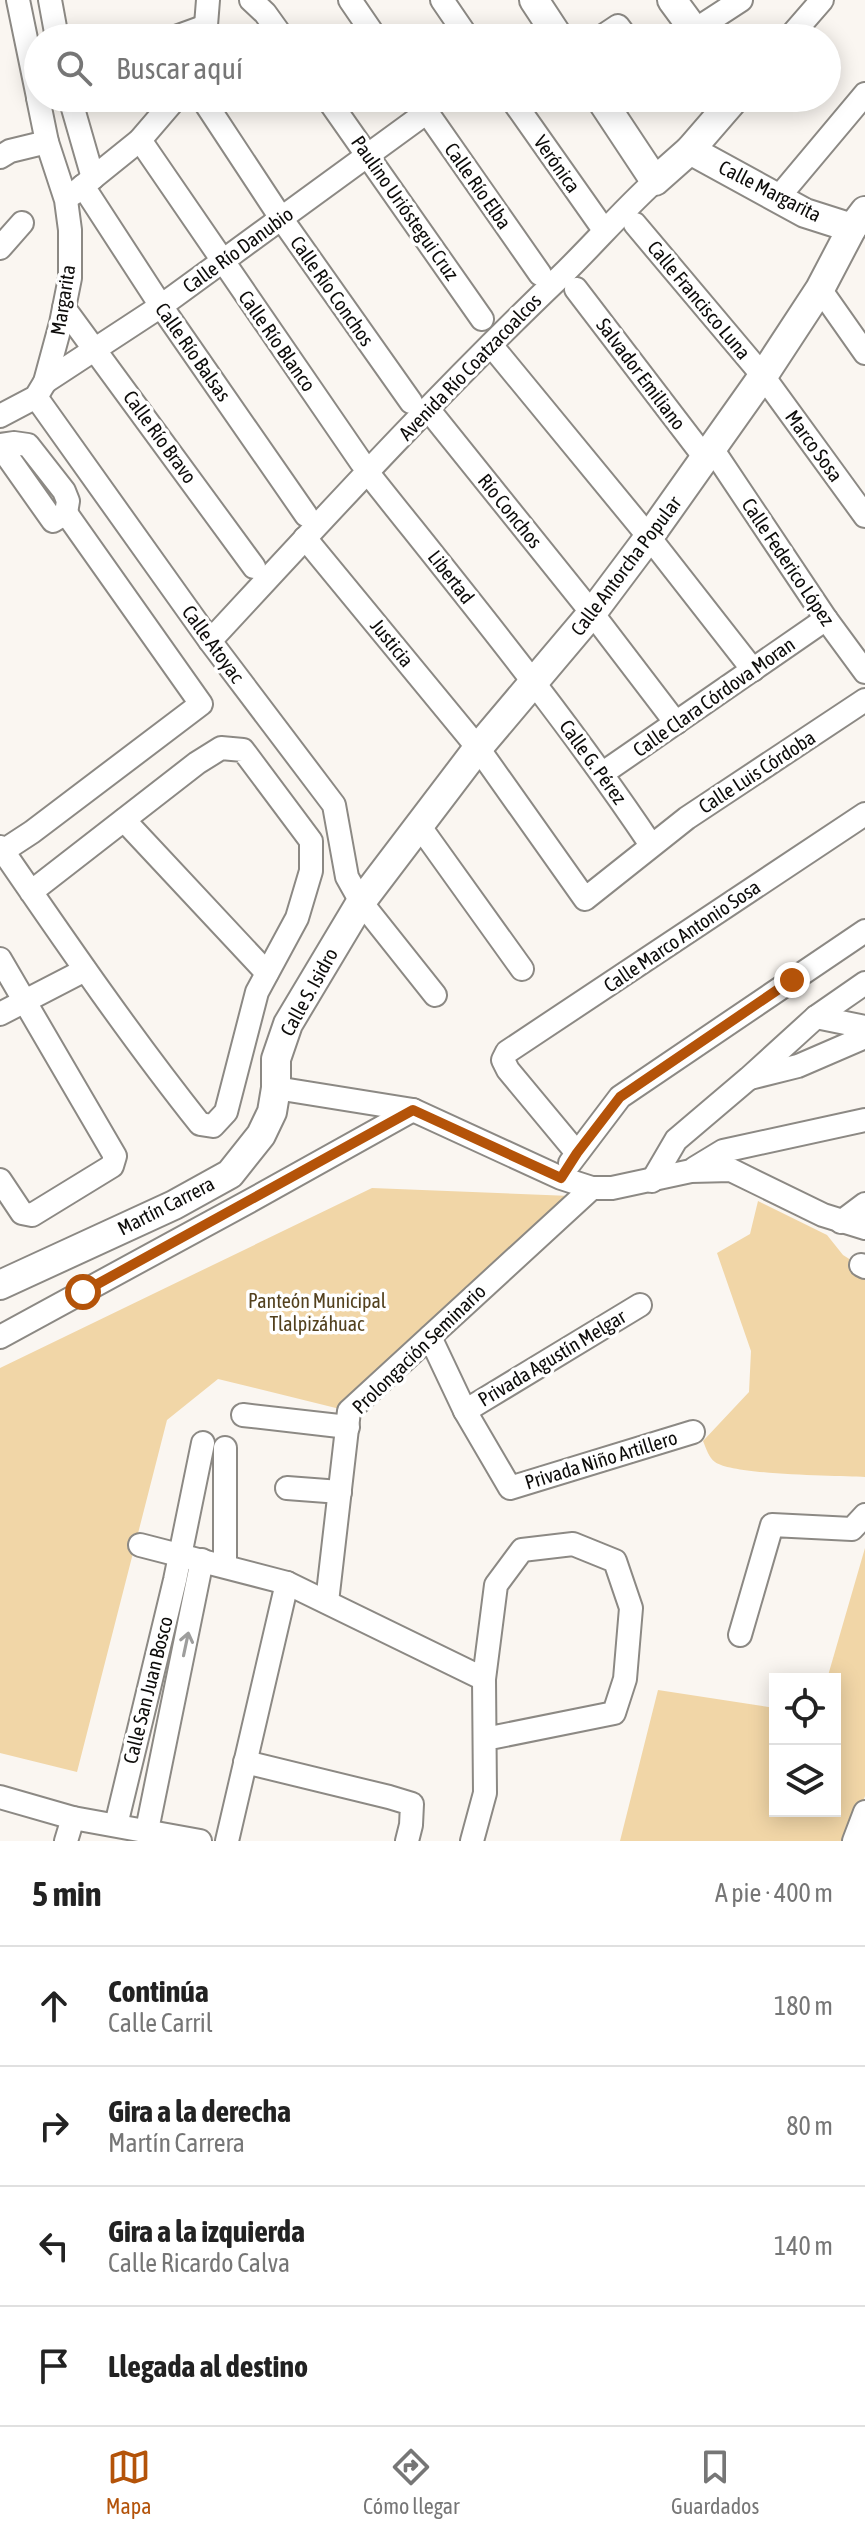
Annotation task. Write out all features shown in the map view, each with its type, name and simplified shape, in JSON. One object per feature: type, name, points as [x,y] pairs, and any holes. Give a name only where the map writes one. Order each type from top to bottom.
[{"type":"main road","points":[[534,0],[550,24]]},
{"type":"main road","points":[[672,0],[690,24]]},
{"type":"main road","points":[[609,112],[655,181]]},
{"type":"main road","name":"Avenida Río Coatzacoalcos","points":[[655,181],[690,150],[723,112]]},
{"type":"main road","name":"Calle Margarita","points":[[690,150],[805,213],[858,219]]},
{"type":"main road","name":"Calle Antorcha Popular","points":[[361,902],[418,824],[592,613],[649,537],[763,376],[820,289],[858,219]]},
{"type":"main road","name":"Calle S. Isidro","points":[[276,1088],[276,1059],[288,1024],[361,902]]},
{"type":"main road","name":"Martín Carrera","points":[[0,1285],[174,1205],[230,1174],[261,1135],[272,1112],[276,1088]]},
{"type":"street","points":[[18,0],[24,29]]},
{"type":"street","points":[[50,0],[54,24]]},
{"type":"street","points":[[206,24],[208,0]]},
{"type":"street","points":[[251,0],[273,24]]},
{"type":"street","points":[[350,0],[366,24]]},
{"type":"street","points":[[442,0],[458,24]]},
{"type":"street","points":[[711,24],[741,0]]},
{"type":"street","points":[[801,24],[822,0]]},
{"type":"street","points":[[777,199],[865,94]]},
{"type":"street","points":[[41,112],[47,142],[81,188]]},
{"type":"street","points":[[72,112],[81,188]]},
{"type":"street","points":[[81,188],[140,140],[164,112]]},
{"type":"street","name":"Calle Río Conchos","points":[[211,112],[281,218],[419,406]]},
{"type":"street","name":"Paulino Urióstegui Cruz","points":[[337,112],[482,319]]},
{"type":"street","name":"Calle Río Danubio","points":[[0,416],[161,306],[368,155],[414,112]]},
{"type":"street","name":"Calle Río Elba","points":[[427,112],[540,274]]},
{"type":"street","name":"Verónica","points":[[521,112],[604,230]]},
{"type":"street","name":"Calle Río Blanco","points":[[140,140],[365,468]]},
{"type":"street","points":[[0,157],[10,151],[47,142]]},
{"type":"street","name":"Avenida Río Coatzacoalcos","points":[[210,641],[305,538],[419,406],[491,345],[655,181]]},
{"type":"street","name":"Calle Río Balsas","points":[[81,188],[306,515]]},
{"type":"street","name":"Margarita","points":[[40,389],[64,308],[70,266],[70,230],[81,188]]},
{"type":"street","points":[[0,248],[22,223]]},
{"type":"street","name":"Calle Francisco Luna","points":[[635,224],[763,376]]},
{"type":"street","name":"Salvador Emiliano","points":[[576,289],[709,454]]},
{"type":"street","points":[[820,289],[865,353]]},
{"type":"street","name":"Calle Río Bravo","points":[[64,308],[254,567]]},
{"type":"street","points":[[491,345],[649,537],[753,670]]},
{"type":"street","name":"Marco Sosa","points":[[763,376],[865,516]]},
{"type":"street","name":"Calle Atoyac","points":[[40,389],[210,641],[334,805],[347,877],[361,902],[435,995]]},
{"type":"street","name":"Río Conchos","points":[[419,406],[592,613],[676,723]]},
{"type":"street","points":[[0,446],[14,443],[28,445],[64,491],[68,501],[66,513],[201,704],[2,849],[31,892],[85,970],[155,1068],[200,1124],[213,1126],[226,1112],[257,992],[297,918],[311,871],[311,841],[243,750],[221,748],[31,892]]},
{"type":"street","name":"Calle Federico López","points":[[709,454],[865,672]]},
{"type":"street","name":"Libertad","points":[[365,468],[533,682]]},
{"type":"street","name":"Justicia","points":[[305,538],[478,748],[585,899]]},
{"type":"street","name":"Calle Clara Córdova Moran","points":[[603,773],[826,619]]},
{"type":"street","name":"Calle G. Pérez","points":[[533,682],[603,773],[651,845]]},
{"type":"street","name":"Calle Luis Córdoba","points":[[585,899],[687,818],[865,700]]},
{"type":"street","name":"Calle Marco Antonio Sosa","points":[[577,1153],[508,1070],[503,1060],[507,1052],[865,814]]},
{"type":"street","points":[[124,820],[267,973]]},
{"type":"street","points":[[418,824],[522,969]]},
{"type":"street","points":[[561,1178],[620,1097],[865,931]]},
{"type":"street","points":[[0,959],[115,1156],[112,1166],[32,1215],[22,1213],[0,1180]]},
{"type":"street","points":[[0,1014],[85,970]]},
{"type":"street","points":[[652,1181],[676,1140],[816,1017],[865,983]]},
{"type":"street","points":[[816,1017],[865,1027]]},
{"type":"street","points":[[749,1078],[798,1066],[865,1037]]},
{"type":"street","points":[[276,1088],[413,1110],[561,1178],[592,1188],[612,1188],[691,1171],[731,1170],[841,1222],[865,1228]]},
{"type":"street","points":[[0,1337],[413,1110]]},
{"type":"street","points":[[691,1171],[723,1151],[865,1120]]},
{"type":"street","name":"Prolongación Seminario","points":[[327,1602],[349,1411],[592,1188]]},
{"type":"street","points":[[841,1222],[865,1204]]},
{"type":"street","name":"Privada Agustín Melgar","points":[[465,1411],[640,1305]]},
{"type":"street","points":[[430,1337],[465,1411]]},
{"type":"street","name":"Privada Niño Artillero","points":[[465,1411],[510,1488],[693,1432]]},
{"type":"street","points":[[243,1415],[348,1427]]},
{"type":"street","name":"Calle San Juan Bosco","points":[[116,1825],[203,1443]]},
{"type":"street","points":[[225,1448],[225,1566]]},
{"type":"street","points":[[287,1488],[340,1492]]},
{"type":"street","points":[[740,1635],[772,1525],[852,1529],[865,1515]]},
{"type":"street","points":[[472,1841],[485,1793],[484,1679],[496,1585],[522,1550],[573,1544],[615,1561],[631,1608],[625,1679],[614,1713],[485,1739]]},
{"type":"street","points":[[140,1545],[287,1583],[484,1679]]},
{"type":"street","name":"Calle San Juan Bosco","points":[[147,1830],[202,1560]]},
{"type":"street","points":[[227,1841],[287,1583]]},
{"type":"street","points":[[168,1607],[193,1611]]},
{"type":"street","points":[[151,1679],[177,1685]]},
{"type":"street","points":[[140,1723],[168,1731]]},
{"type":"street","points":[[245,1762],[412,1804],[407,1841]]},
{"type":"street","points":[[128,1772],[157,1779]]},
{"type":"street","points":[[0,1797],[73,1818],[200,1841]]},
{"type":"street","points":[[858,1835],[865,1812]]},
{"type":"street","points":[[66,1841],[73,1818]]},
{"type":"green space","name":"Panteón Municipal Tlalpizáhuac","points":[[372,1188],[571,1196],[340,1409],[218,1379],[167,1420],[77,1772],[0,1753],[0,1368]]},
{"type":"green space","points":[[758,1201],[827,1235],[843,1255],[865,1269],[865,1477],[742,1470],[715,1462],[703,1441],[749,1392],[751,1351],[717,1253],[750,1234]]},
{"type":"green space","points":[[865,1548],[865,1796],[847,1841],[620,1841],[658,1690],[769,1707],[769,1817],[841,1817],[841,1673],[829,1673]]},
{"type":"route","points":[[83,1292],[413,1110],[561,1178],[620,1097],[792,980]]}]
